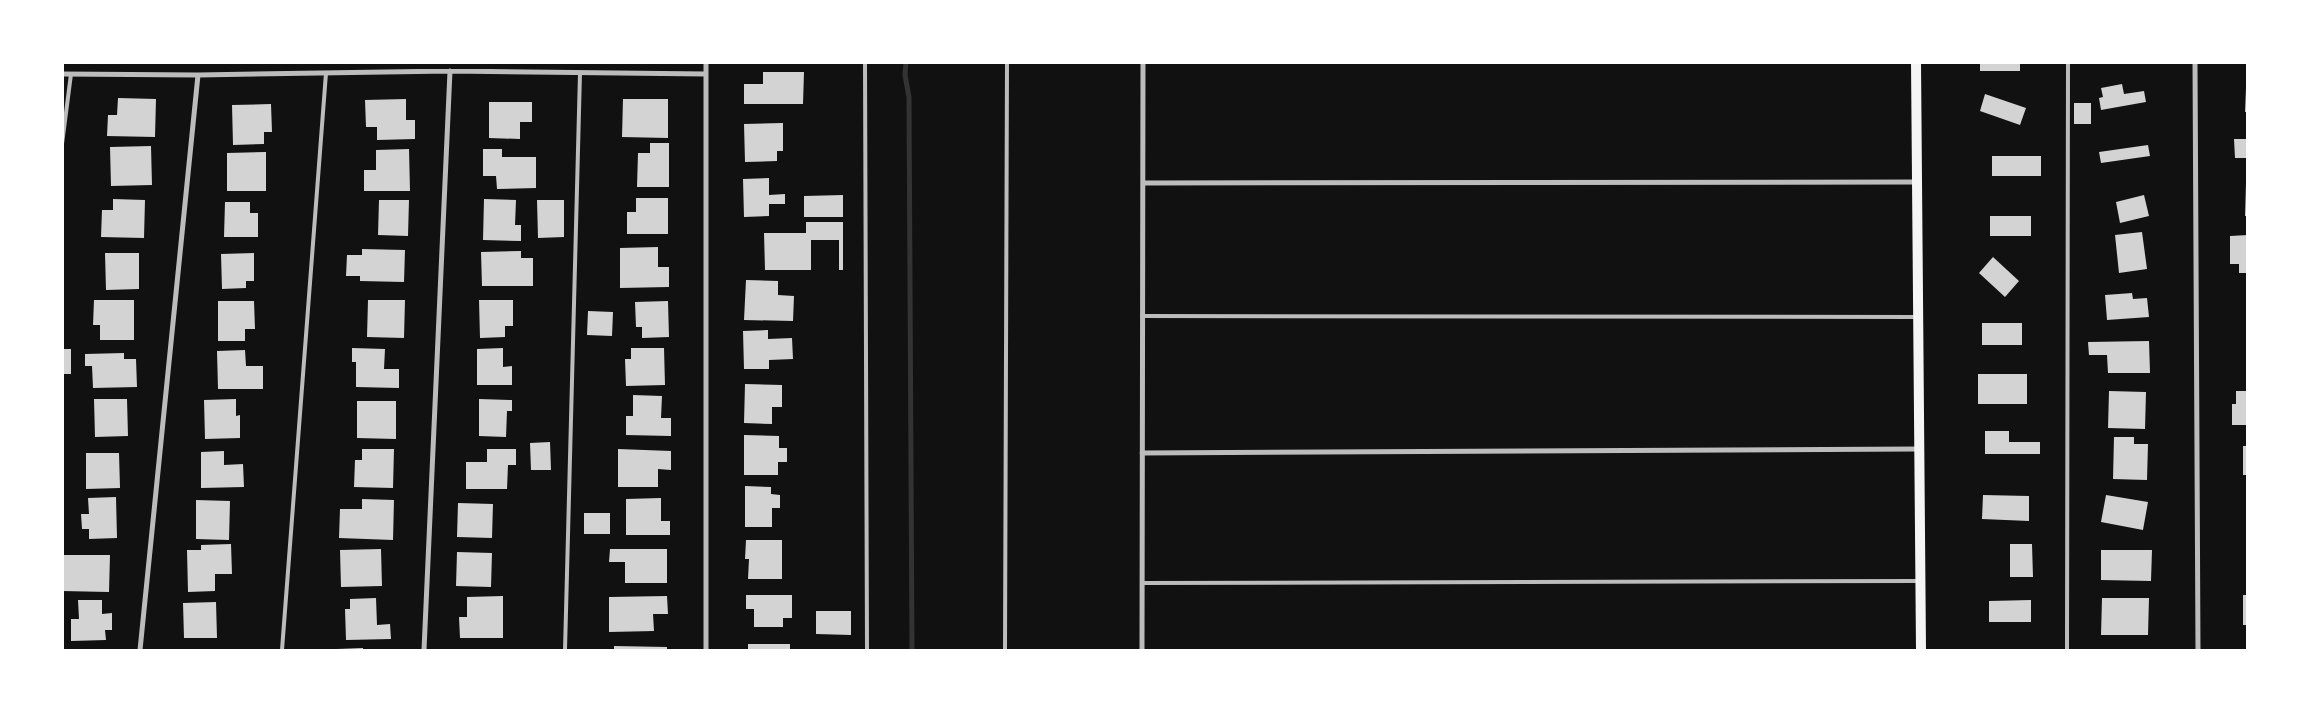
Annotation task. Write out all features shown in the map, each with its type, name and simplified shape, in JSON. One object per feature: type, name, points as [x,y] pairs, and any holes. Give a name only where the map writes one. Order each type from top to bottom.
[{"type":"main road","points":[[1916,62],[1921,650]]},
{"type":"street","points":[[706,62],[706,650]]},
{"type":"street","points":[[1142,650],[1143,62]]},
{"type":"street","points":[[2195,62],[2198,650]]},
{"type":"street","points":[[62,74],[198,75],[450,71],[706,74]]},
{"type":"street","points":[[424,650],[450,71]]},
{"type":"street","points":[[140,650],[198,75]]},
{"type":"street","points":[[1143,183],[1916,182]]},
{"type":"street","points":[[1142,453],[1918,449]]},
{"type":"lane","points":[[865,62],[867,650]]},
{"type":"lane","points":[[1005,650],[1007,62]]},
{"type":"lane","points":[[2067,650],[2068,62]]},
{"type":"lane","points":[[282,650],[326,73]]},
{"type":"lane","points":[[565,650],[580,73]]},
{"type":"lane","points":[[62,144],[72,74]]},
{"type":"lane","points":[[1142,316],[1917,317]]},
{"type":"lane","points":[[1142,583],[1920,580]]},
{"type":"building","points":[[1980,62],[2020,62],[2020,71],[1980,71]]},
{"type":"building","points":[[763,72],[804,72],[803,104],[744,104],[744,84],[763,84]]},
{"type":"building","points":[[2122,84],[2124,94],[2144,91],[2146,102],[2101,110],[2099,98],[2103,97],[2101,88]]},
{"type":"building","points":[[2246,88],[2248,88],[2248,112],[2245,112]]},
{"type":"building","points":[[1985,94],[2026,108],[2020,125],[1980,111]]},
{"type":"building","points":[[118,98],[156,99],[155,137],[107,136],[108,115],[117,115]]},
{"type":"building","points":[[406,99],[406,120],[415,120],[415,139],[377,140],[377,127],[366,127],[365,100]]},
{"type":"building","points":[[623,99],[668,99],[668,138],[622,137]]},
{"type":"building","points":[[489,102],[532,102],[532,122],[520,122],[520,139],[489,138]]},
{"type":"building","points":[[2074,103],[2091,103],[2091,124],[2074,124]]},
{"type":"building","points":[[271,104],[272,132],[264,132],[264,144],[233,145],[232,105]]},
{"type":"building","points":[[783,123],[783,151],[777,151],[777,161],[745,162],[744,124]]},
{"type":"building","points":[[2234,139],[2248,139],[2248,158],[2235,158]]},
{"type":"building","points":[[650,143],[669,143],[669,187],[637,187],[638,153],[650,153]]},
{"type":"building","points":[[2148,145],[2150,156],[2101,163],[2099,152]]},
{"type":"building","points":[[151,146],[152,185],[111,186],[110,147]]},
{"type":"building","points":[[409,149],[410,191],[364,191],[364,170],[376,170],[376,150]]},
{"type":"building","points":[[483,149],[502,149],[502,157],[536,157],[536,188],[497,189],[496,176],[483,176]]},
{"type":"building","points":[[266,152],[266,191],[227,191],[227,153]]},
{"type":"building","points":[[1992,156],[2041,156],[2041,176],[1992,176]]},
{"type":"building","points":[[769,178],[769,195],[785,194],[785,204],[769,204],[769,216],[744,217],[743,179]]},
{"type":"building","points":[[2246,183],[2248,183],[2248,216],[2245,216]]},
{"type":"building","points":[[843,195],[843,217],[804,217],[804,196]]},
{"type":"building","points":[[2144,195],[2149,216],[2120,223],[2116,202]]},
{"type":"building","points":[[636,198],[668,198],[668,234],[627,234],[627,212],[636,212]]},
{"type":"building","points":[[113,199],[145,200],[144,238],[101,237],[102,210],[113,210]]},
{"type":"building","points":[[484,199],[516,200],[515,225],[521,225],[521,241],[483,240]]},
{"type":"building","points":[[379,200],[409,200],[408,236],[378,235]]},
{"type":"building","points":[[537,200],[564,200],[564,237],[538,238]]},
{"type":"building","points":[[225,202],[250,202],[250,213],[258,213],[258,237],[224,237]]},
{"type":"building","points":[[1990,216],[2031,216],[2031,236],[1990,236]]},
{"type":"building","points":[[806,222],[843,222],[843,270],[839,270],[839,240],[811,240],[811,270],[765,270],[764,233],[806,233]]},
{"type":"building","points":[[2142,232],[2147,269],[2119,273],[2115,235]]},
{"type":"building","points":[[2248,235],[2248,273],[2239,273],[2239,264],[2230,264],[2230,236]]},
{"type":"building","points":[[658,247],[658,267],[669,267],[669,287],[620,288],[620,248]]},
{"type":"building","points":[[362,249],[405,250],[404,282],[360,281],[360,276],[346,276],[347,255],[362,255]]},
{"type":"building","points":[[521,251],[521,258],[533,258],[533,286],[482,286],[481,252]]},
{"type":"building","points":[[105,253],[139,253],[139,289],[106,290]]},
{"type":"building","points":[[254,253],[254,281],[246,281],[246,288],[222,289],[221,254]]},
{"type":"building","points":[[1993,257],[2019,281],[2005,297],[1979,273]]},
{"type":"building","points":[[746,280],[778,281],[778,295],[794,296],[793,321],[744,320]]},
{"type":"building","points":[[2132,293],[2133,299],[2147,298],[2149,317],[2107,320],[2105,295]]},
{"type":"building","points":[[94,300],[134,300],[134,340],[100,340],[100,325],[93,325]]},
{"type":"building","points":[[368,300],[405,300],[404,338],[367,337]]},
{"type":"building","points":[[479,300],[513,300],[513,326],[505,326],[505,337],[480,338]]},
{"type":"building","points":[[218,301],[254,301],[255,329],[245,329],[245,341],[218,341]]},
{"type":"building","points":[[668,301],[669,337],[642,338],[642,327],[636,327],[635,302]]},
{"type":"building","points":[[588,311],[613,312],[612,336],[587,335]]},
{"type":"building","points":[[1982,323],[2022,323],[2022,345],[1982,345]]},
{"type":"building","points":[[768,330],[768,339],[792,338],[793,359],[769,360],[769,369],[744,369],[743,331]]},
{"type":"building","points":[[2149,341],[2150,373],[2108,373],[2107,355],[2089,355],[2088,342]]},
{"type":"building","points":[[352,348],[385,349],[384,369],[399,369],[399,388],[356,387],[356,362],[352,362]]},
{"type":"building","points":[[503,348],[503,367],[512,366],[512,385],[477,385],[477,349]]},
{"type":"building","points":[[631,348],[664,348],[665,385],[626,386],[625,359],[631,359]]},
{"type":"building","points":[[62,349],[71,349],[71,374],[62,374]]},
{"type":"building","points":[[245,350],[246,366],[263,366],[263,389],[218,389],[217,351]]},
{"type":"building","points":[[124,353],[124,359],[136,359],[137,387],[93,388],[92,366],[85,366],[85,354]]},
{"type":"building","points":[[1978,374],[2027,374],[2027,404],[1978,404]]},
{"type":"building","points":[[745,384],[782,385],[782,407],[772,407],[772,424],[744,423]]},
{"type":"building","points":[[2109,391],[2146,392],[2145,429],[2108,428]]},
{"type":"building","points":[[2236,391],[2248,391],[2248,425],[2232,425],[2232,404],[2236,404]]},
{"type":"building","points":[[633,395],[662,396],[661,418],[671,418],[671,436],[626,435],[626,416],[633,416]]},
{"type":"building","points":[[94,399],[127,399],[128,436],[95,437]]},
{"type":"building","points":[[236,399],[236,416],[240,415],[240,438],[205,439],[204,400]]},
{"type":"building","points":[[479,399],[512,400],[512,411],[507,411],[506,437],[479,436]]},
{"type":"building","points":[[357,401],[396,401],[396,439],[357,438]]},
{"type":"building","points":[[1985,431],[2009,431],[2009,442],[2040,442],[2040,454],[1985,454]]},
{"type":"building","points":[[744,435],[779,436],[779,448],[787,448],[787,462],[778,462],[778,475],[744,475]]},
{"type":"building","points":[[2114,437],[2134,437],[2134,444],[2148,444],[2147,480],[2113,479]]},
{"type":"building","points":[[550,442],[551,470],[531,470],[530,443]]},
{"type":"building","points":[[2243,446],[2248,446],[2248,475],[2243,475]]},
{"type":"building","points":[[362,449],[394,449],[393,488],[354,487],[355,460],[362,460]]},
{"type":"building","points":[[487,449],[516,449],[516,465],[508,465],[507,489],[466,489],[466,462],[487,462]]},
{"type":"building","points":[[618,449],[671,451],[671,470],[658,469],[658,487],[618,487]]},
{"type":"building","points":[[224,451],[224,465],[243,464],[244,487],[201,488],[201,452]]},
{"type":"building","points":[[86,453],[119,453],[120,488],[86,489]]},
{"type":"building","points":[[745,486],[771,487],[771,494],[780,495],[780,508],[772,508],[772,527],[745,527]]},
{"type":"building","points":[[1983,495],[2029,496],[2029,521],[1982,519]]},
{"type":"building","points":[[2106,495],[2148,502],[2143,530],[2101,522]]},
{"type":"building","points":[[116,497],[117,538],[89,539],[89,529],[82,529],[81,514],[89,514],[88,498]]},
{"type":"building","points":[[661,498],[661,521],[670,521],[670,535],[626,535],[626,499]]},
{"type":"building","points":[[362,499],[394,500],[393,540],[339,538],[340,509],[362,509]]},
{"type":"building","points":[[196,500],[230,501],[229,540],[196,539]]},
{"type":"building","points":[[458,503],[493,504],[492,538],[457,537]]},
{"type":"building","points":[[584,513],[610,513],[610,534],[584,534]]},
{"type":"building","points":[[746,540],[782,540],[782,579],[748,579],[749,559],[745,559]]},
{"type":"building","points":[[231,544],[232,574],[215,574],[215,591],[188,592],[187,550],[201,550],[201,545]]},
{"type":"building","points":[[2010,544],[2032,544],[2033,577],[2010,577]]},
{"type":"building","points":[[381,549],[382,586],[341,587],[340,550]]},
{"type":"building","points":[[610,549],[667,549],[667,583],[625,583],[625,562],[609,562]]},
{"type":"building","points":[[2101,550],[2152,550],[2151,581],[2101,580]]},
{"type":"building","points":[[457,552],[492,553],[491,587],[456,586]]},
{"type":"building","points":[[62,555],[110,555],[109,592],[62,591]]},
{"type":"building","points":[[746,595],[792,595],[792,618],[783,618],[783,627],[754,627],[754,609],[746,609]]},
{"type":"building","points":[[2243,595],[2248,595],[2248,625],[2243,625]]},
{"type":"building","points":[[503,596],[503,638],[460,638],[459,617],[467,617],[467,597]]},
{"type":"building","points":[[667,596],[668,614],[653,614],[654,631],[609,632],[609,597]]},
{"type":"building","points":[[376,598],[377,625],[390,624],[391,639],[346,640],[345,609],[350,609],[350,599]]},
{"type":"building","points":[[2102,598],[2149,598],[2148,635],[2101,635]]},
{"type":"building","points":[[78,600],[102,600],[102,614],[112,613],[112,630],[105,630],[106,640],[71,641],[71,619],[79,619]]},
{"type":"building","points":[[2031,600],[2031,622],[1989,622],[1989,601]]},
{"type":"building","points":[[216,602],[217,638],[184,638],[183,603]]},
{"type":"building","points":[[816,611],[851,611],[851,635],[816,634]]},
{"type":"building","points":[[748,644],[790,644],[790,650],[748,650]]},
{"type":"building","points":[[614,646],[667,647],[667,650],[614,650]]},
{"type":"building","points":[[363,648],[363,650],[337,650],[337,649]]},
{"type":"waterway","points":[[906,62],[905,75],[909,97],[912,650]]}]
